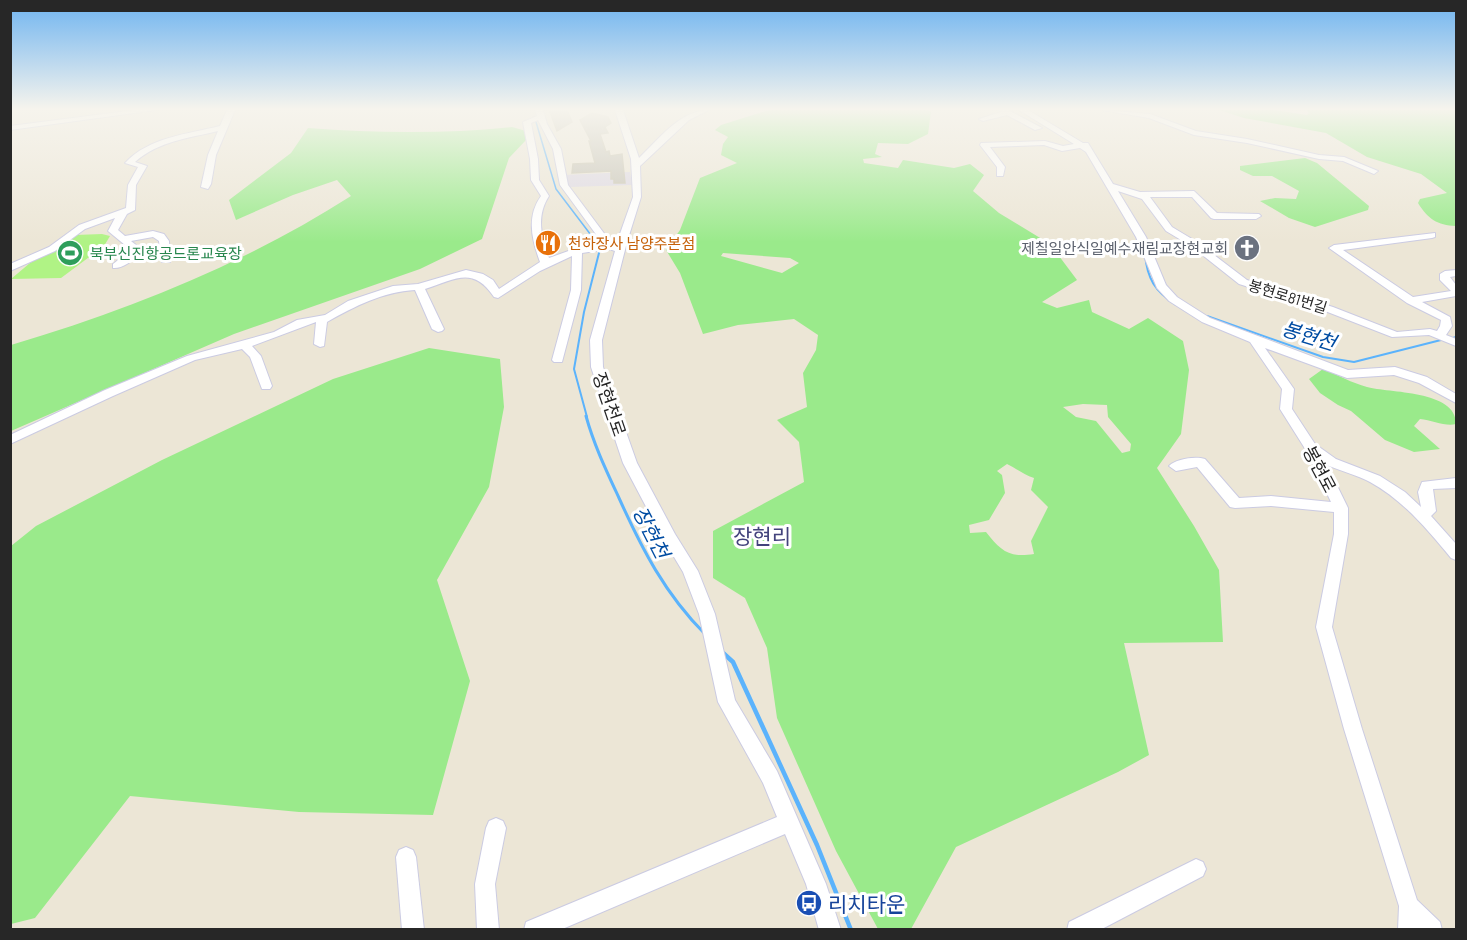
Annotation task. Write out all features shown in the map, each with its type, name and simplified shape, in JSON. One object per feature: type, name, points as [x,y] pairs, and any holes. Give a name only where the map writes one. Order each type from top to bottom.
[{"type":"street","points":[[10,268],[52,249],[81,227],[130,210],[132,185],[143,166],[129,163],[139,154]]},
{"type":"street","points":[[205,187],[213,154]]},
{"type":"street","points":[[533,154],[535,180],[545,196],[539,203],[536,219],[537,242],[545,262]]},
{"type":"street","points":[[557,154],[564,185],[611,247]]},
{"type":"street","name":"장현천로","points":[[635,154],[637,160],[637,197],[611,247],[596,340],[597,367],[630,463],[669,537],[690,571],[707,614],[727,702],[770,777],[816,884],[830,930]]},
{"type":"street","points":[[637,160],[645,154]]},
{"type":"street","points":[[990,154],[1001,167],[1000,174]]},
{"type":"street","points":[[1090,154],[1112,186],[1141,237],[1161,286],[1173,299],[1206,320],[1347,374],[1395,371],[1423,380],[1456,399]]},
{"type":"street","points":[[1305,154],[1344,159],[1374,171]]},
{"type":"street","name":"봉현로81번길","points":[[1112,186],[1145,197],[1169,230],[1194,244],[1243,282],[1329,309],[1396,335],[1430,332],[1456,342]]},
{"type":"street","points":[[1139,195],[1194,194],[1215,216],[1256,216]]},
{"type":"street","points":[[117,266],[135,253],[136,249],[112,228],[123,213]]},
{"type":"street","points":[[125,239],[153,234],[161,236],[164,241],[166,260]]},
{"type":"street","points":[[1432,235],[1334,248],[1411,301],[1446,319],[1446,326],[1439,336]]},
{"type":"street","points":[[322,321],[352,303],[397,288],[419,287],[466,273],[479,276],[489,282],[498,295],[526,272],[545,262],[581,250],[611,247]]},
{"type":"street","points":[[558,360],[576,290],[581,250]]},
{"type":"street","points":[[1456,273],[1445,274],[1445,280],[1456,292]]},
{"type":"street","points":[[419,287],[438,329]]},
{"type":"street","points":[[1411,301],[1456,292]]},
{"type":"street","points":[[10,440],[109,393],[191,358],[244,345],[278,334],[301,322],[322,317],[320,344]]},
{"type":"street","name":"봉현로","points":[[1254,340],[1288,389],[1286,410],[1341,508],[1341,534],[1324,627],[1353,729],[1409,906],[1432,930]]},
{"type":"street","points":[[244,345],[255,356],[266,386]]},
{"type":"street","points":[[1306,443],[1331,462],[1375,479],[1400,496],[1419,513],[1456,554]]},
{"type":"street","points":[[1176,466],[1200,462],[1235,503],[1271,501],[1341,508]]},
{"type":"street","points":[[1419,513],[1429,510],[1425,492],[1427,485],[1456,483]]},
{"type":"street","points":[[534,930],[789,822]]},
{"type":"street","points":[[488,930],[485,884],[496,828]]},
{"type":"street","points":[[406,857],[413,930]]},
{"type":"street","points":[[1077,930],[1196,869]]},
{"type":"street","points":[[1408,930],[1409,906]]},
{"type":"shaded area","points":[[630,172],[632,185],[569,187],[563,175]]},
{"type":"green space","points":[[290,154],[513,154],[509,158],[482,239],[420,269],[234,334],[11,431],[11,345],[144,300],[228,264],[270,243],[351,196],[337,180],[293,195],[236,220],[229,200]]},
{"type":"green space","points":[[875,154],[882,157],[863,159],[864,163],[898,168],[903,160],[954,168],[970,164],[984,175],[973,191],[999,213],[1050,244],[1077,280],[1042,302],[1057,308],[1089,300],[1092,312],[1129,329],[1148,318],[1183,341],[1189,370],[1181,434],[1157,468],[1219,570],[1223,642],[1124,643],[1149,755],[1118,772],[956,847],[911,929],[878,929],[836,851],[777,718],[767,648],[745,598],[713,578],[713,531],[804,482],[799,442],[777,420],[807,407],[803,373],[816,350],[818,335],[794,319],[738,325],[703,334],[680,273],[666,250],[680,230],[700,178],[737,163],[721,155]],"holes":[[[723,253],[790,258],[799,263],[782,273],[721,256]],[[1083,404],[1107,405],[1108,417],[1131,444],[1130,451],[1122,453],[1096,421],[1076,417],[1063,407]],[[1007,464],[1034,478],[1031,490],[1048,507],[1031,541],[1034,554],[1012,554],[996,544],[986,532],[970,533],[969,525],[989,520],[1005,493],[1002,475],[997,471]]]},
{"type":"green space","points":[[1362,154],[1456,154],[1456,226],[1438,223],[1429,217],[1418,203],[1420,199],[1447,193],[1421,174]]},
{"type":"green space","points":[[1305,158],[1317,163],[1369,206],[1368,210],[1315,227],[1289,218],[1260,201],[1275,198],[1296,199],[1299,191],[1272,176],[1253,176],[1240,170],[1240,166]]},
{"type":"green space","name":"북부신진항공드론교육장","points":[[75,235],[110,236],[104,246],[61,278],[11,279],[30,263]]},
{"type":"green space","points":[[429,348],[500,359],[504,407],[489,487],[437,580],[470,681],[433,815],[299,812],[130,796],[35,918],[11,924],[11,546],[36,526],[162,460],[333,379]]},
{"type":"green space","points":[[1323,369],[1367,387],[1434,399],[1453,413],[1456,424],[1448,425],[1420,419],[1414,426],[1440,449],[1414,452],[1385,440],[1351,411],[1320,393],[1309,379]]},
{"type":"building","points":[[593,154],[610,154],[610,156],[622,154],[625,183],[614,183],[614,179],[611,179],[611,171],[572,173],[573,164],[595,163]]},
{"type":"waterway","name":"장현천","points":[[546,154],[556,189],[597,243]]},
{"type":"waterway","name":"장현천","points":[[587,417],[574,369],[584,312],[600,249],[596,242]]},
{"type":"waterway","name":"봉현천","points":[[1145,254],[1153,284],[1176,305]]},
{"type":"waterway","name":"봉현천","points":[[1207,316],[1323,357],[1354,362],[1441,340]]},
{"type":"waterway","name":"장현천","points":[[586,416],[605,467],[646,553],[666,587],[705,634]]},
{"type":"waterway","name":"장현천","points":[[722,652],[733,662],[817,845],[851,930]]},
{"type":"place","name":"천하장사 남양주본점","points":[[548,243]]},
{"type":"place","name":"제칠일안식일예수재림교장현교회","points":[[1247,248]]},
{"type":"place","name":"북부신진항공드론교육장","points":[[70,253]]},
{"type":"place","name":"리치타운","points":[[809,903]]},
{"type":"district","name":"장현리","points":[[762,535]]}]
